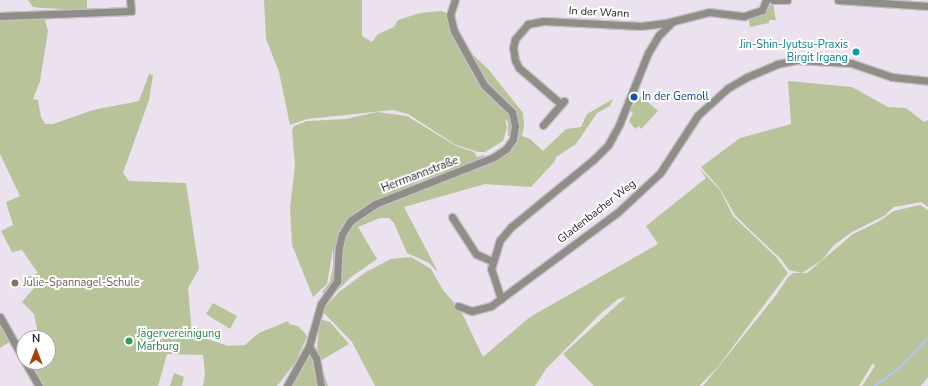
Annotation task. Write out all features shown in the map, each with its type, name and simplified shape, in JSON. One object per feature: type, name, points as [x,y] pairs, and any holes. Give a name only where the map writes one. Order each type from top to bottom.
[{"type":"street","points":[[0,16],[131,11],[130,0]]},
{"type":"street","name":"Herrmannstraße","points":[[287,386],[309,346],[320,304],[337,281],[342,234],[353,217],[370,206],[421,184],[494,157],[506,149],[513,139],[515,126],[512,112],[484,84],[454,32],[450,15],[455,0]]},
{"type":"street","name":"In der Wann","points":[[543,125],[562,102],[519,68],[515,60],[514,42],[524,27],[539,21],[640,26],[674,21],[709,12],[737,16],[749,15],[762,10],[766,0]]},
{"type":"street","points":[[773,0],[787,0]]},
{"type":"street","points":[[838,0],[928,6]]},
{"type":"street","points":[[501,299],[492,276],[492,261],[500,240],[511,227],[593,160],[608,145],[620,125],[648,53],[659,35],[674,21]]},
{"type":"street","name":"Gladenbacher Weg","points":[[458,306],[467,311],[480,310],[501,299],[618,212],[646,188],[666,166],[698,115],[719,95],[747,77],[777,64],[797,60],[851,63],[892,77],[928,81]]},
{"type":"street","points":[[452,217],[476,254],[492,261]]},
{"type":"street","points":[[0,317],[16,345]]},
{"type":"street","points":[[309,346],[316,358],[321,386]]},
{"type":"street","points":[[30,370],[37,384]]},
{"type":"green space","points":[[28,0],[87,0],[87,10],[33,7]]},
{"type":"green space","points":[[264,0],[362,0],[362,36],[372,42],[378,34],[394,27],[398,20],[420,13],[442,11],[446,13],[451,33],[469,67],[505,106],[512,119],[511,136],[508,136],[508,123],[505,118],[507,128],[503,141],[485,152],[478,152],[456,145],[408,114],[393,110],[307,119],[290,125],[279,72],[266,39]]},
{"type":"green space","points":[[773,4],[776,20],[769,20],[769,23],[750,27],[748,17]]},
{"type":"green space","points":[[44,17],[48,31],[40,81],[33,99],[38,100],[41,117],[45,124],[53,124],[93,110],[139,101],[149,74],[153,75],[149,100],[123,173],[129,181],[186,183],[199,269],[188,288],[192,334],[228,346],[245,345],[259,333],[288,321],[289,324],[298,326],[305,333],[307,337],[295,363],[277,386],[203,386],[205,374],[203,355],[167,354],[158,386],[41,386],[32,370],[56,370],[56,330],[37,330],[34,314],[22,302],[34,288],[28,277],[38,273],[22,250],[12,252],[1,231],[13,225],[6,202],[20,196],[0,154],[0,18]]},
{"type":"green space","points":[[470,52],[489,70],[523,113],[524,127],[522,136],[530,139],[543,151],[566,129],[581,127],[587,114],[613,99],[610,106],[597,113],[576,144],[556,157],[555,161],[531,187],[485,184],[404,207],[438,272],[429,263],[407,253],[394,223],[389,218],[380,218],[358,227],[377,259],[351,277],[324,304],[340,278],[342,246],[356,218],[366,211],[470,171],[504,154],[518,127],[517,116],[513,108],[483,78]]},
{"type":"green space","points":[[788,81],[852,87],[888,107],[906,108],[924,122],[928,120],[928,207],[921,202],[894,207],[884,216],[852,232],[834,245],[822,260],[802,273],[789,270],[781,259],[735,215],[720,189],[701,167],[740,138],[791,124]]},
{"type":"green space","points":[[641,96],[658,111],[641,129],[639,126],[635,129],[629,121],[633,113],[629,110]]},
{"type":"green space","points":[[377,112],[407,116],[456,146],[474,152],[477,157],[484,155],[485,159],[420,181],[357,211],[349,218],[334,279],[325,294],[322,292],[330,282],[333,266],[333,249],[327,284],[313,297],[292,245],[290,208],[295,166],[292,130],[294,126],[307,121],[346,119]]},
{"type":"green space","points":[[699,168],[720,190],[733,216],[776,257],[788,273],[717,368],[699,386],[594,386],[563,354],[626,297],[618,299],[598,316],[546,369],[535,386],[375,386],[352,342],[323,312],[324,308],[339,292],[366,272],[391,259],[411,257],[431,269],[443,290],[461,311],[483,357],[530,317],[658,244],[646,226],[706,178]]},
{"type":"green space","points":[[920,205],[928,210],[928,377],[921,386],[862,386],[875,366],[873,363],[859,386],[703,386],[777,294],[788,277],[793,273],[807,273],[853,234],[878,222],[894,211]]},
{"type":"green space","points":[[213,303],[237,316],[230,329],[206,314]]},
{"type":"green space","points":[[320,319],[330,322],[349,344],[320,361],[328,386],[323,386],[317,347]]},
{"type":"green space","points":[[0,323],[11,341],[0,348]]},
{"type":"green space","points":[[311,356],[317,386],[290,386],[307,357]]},
{"type":"green space","points":[[174,373],[184,377],[182,386],[170,386]]},
{"type":"waterway","points":[[875,386],[901,367],[928,338]]},
{"type":"place","name":"Jin-Shin-Jyutsu-Praxis Birgit Irgang","points":[[856,52]]},
{"type":"place","name":"In der Gemoll","points":[[634,97]]},
{"type":"place","name":"Julie-Spannagel-Schule","points":[[15,283]]},
{"type":"place","name":"Jägervereinigung Marburg","points":[[129,341]]}]
